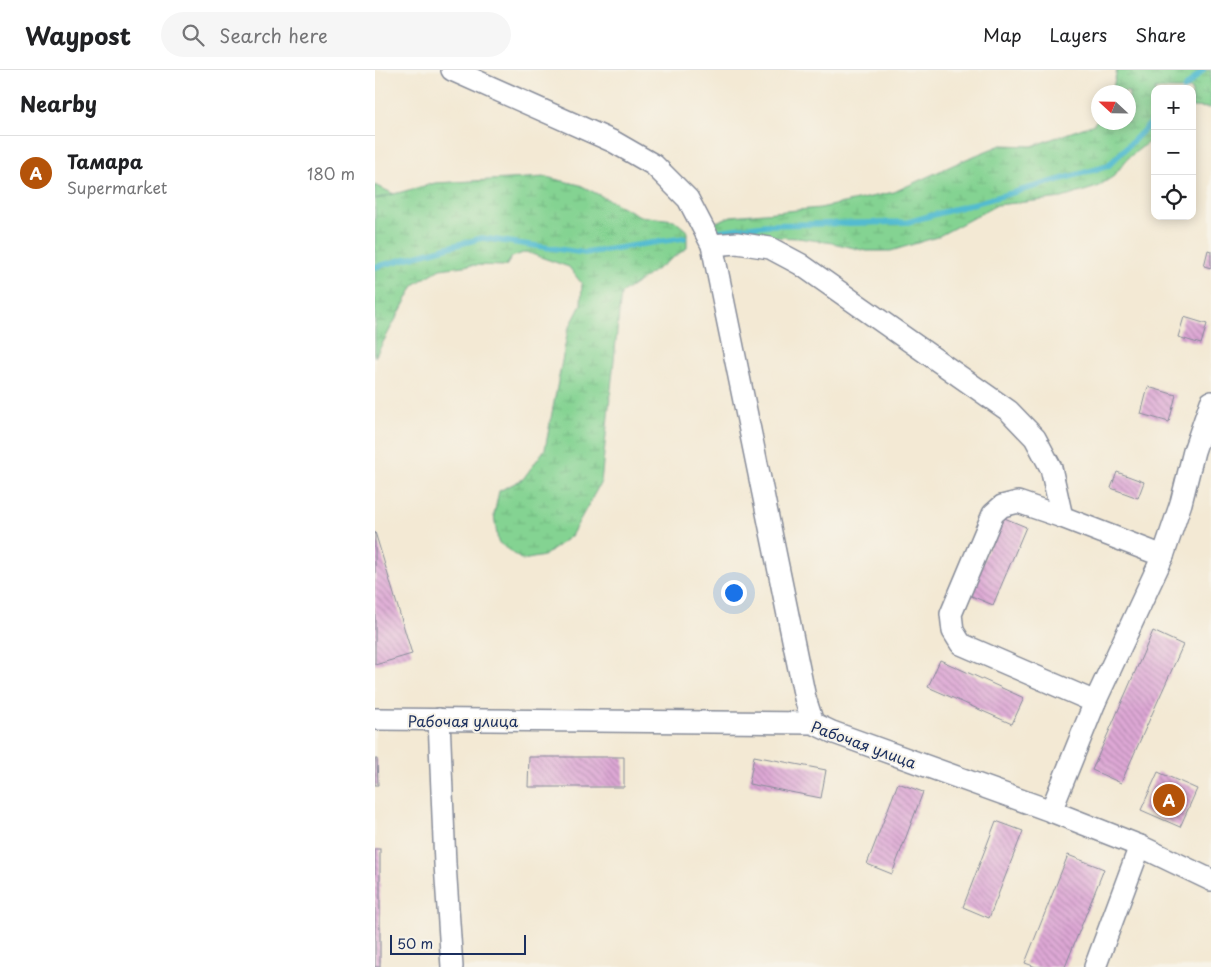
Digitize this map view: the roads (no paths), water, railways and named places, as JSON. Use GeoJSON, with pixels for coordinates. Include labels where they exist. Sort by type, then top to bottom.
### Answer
{"type":"FeatureCollection","features":[{"type":"Feature","properties":{"kind":"street"},"geometry":{"type":"LineString","coordinates":[[453,70],[614,142],[654,165],[688,199],[712,245],[805,698],[813,723]]}},
{"type":"Feature","properties":{"kind":"street"},"geometry":{"type":"LineString","coordinates":[[712,245],[737,243],[770,248],[800,264],[1009,411],[1035,438],[1051,468],[1062,517]]}},
{"type":"Feature","properties":{"kind":"street"},"geometry":{"type":"LineString","coordinates":[[1051,811],[1095,702],[1163,556],[1181,503],[1194,451],[1211,402]]}},
{"type":"Feature","properties":{"kind":"street"},"geometry":{"type":"LineString","coordinates":[[1095,702],[961,644],[953,631],[951,614],[993,514],[1002,506],[1018,502],[1163,556]]}},
{"type":"Feature","properties":{"kind":"street","name":"Рабочая улица"},"geometry":{"type":"LineString","coordinates":[[375,719],[813,723],[832,732],[1051,811],[1140,846],[1211,880]]}},
{"type":"Feature","properties":{"kind":"street"},"geometry":{"type":"LineString","coordinates":[[439,719],[445,864],[453,967]]}},
{"type":"Feature","properties":{"kind":"street"},"geometry":{"type":"LineString","coordinates":[[1095,967],[1140,846]]}},
{"type":"Feature","properties":{"kind":"waterway"},"geometry":{"type":"LineString","coordinates":[[1188,85],[1203,70]]}},
{"type":"Feature","properties":{"kind":"waterway"},"geometry":{"type":"LineString","coordinates":[[718,231],[766,225],[908,222],[1108,166],[1151,123]]}},
{"type":"Feature","properties":{"kind":"waterway"},"geometry":{"type":"LineString","coordinates":[[375,267],[482,238],[585,253],[684,238]]}},
{"type":"Feature","properties":{"kind":"place","name":"Тамара"},"geometry":{"type":"Point","coordinates":[1169,800]}}]}
